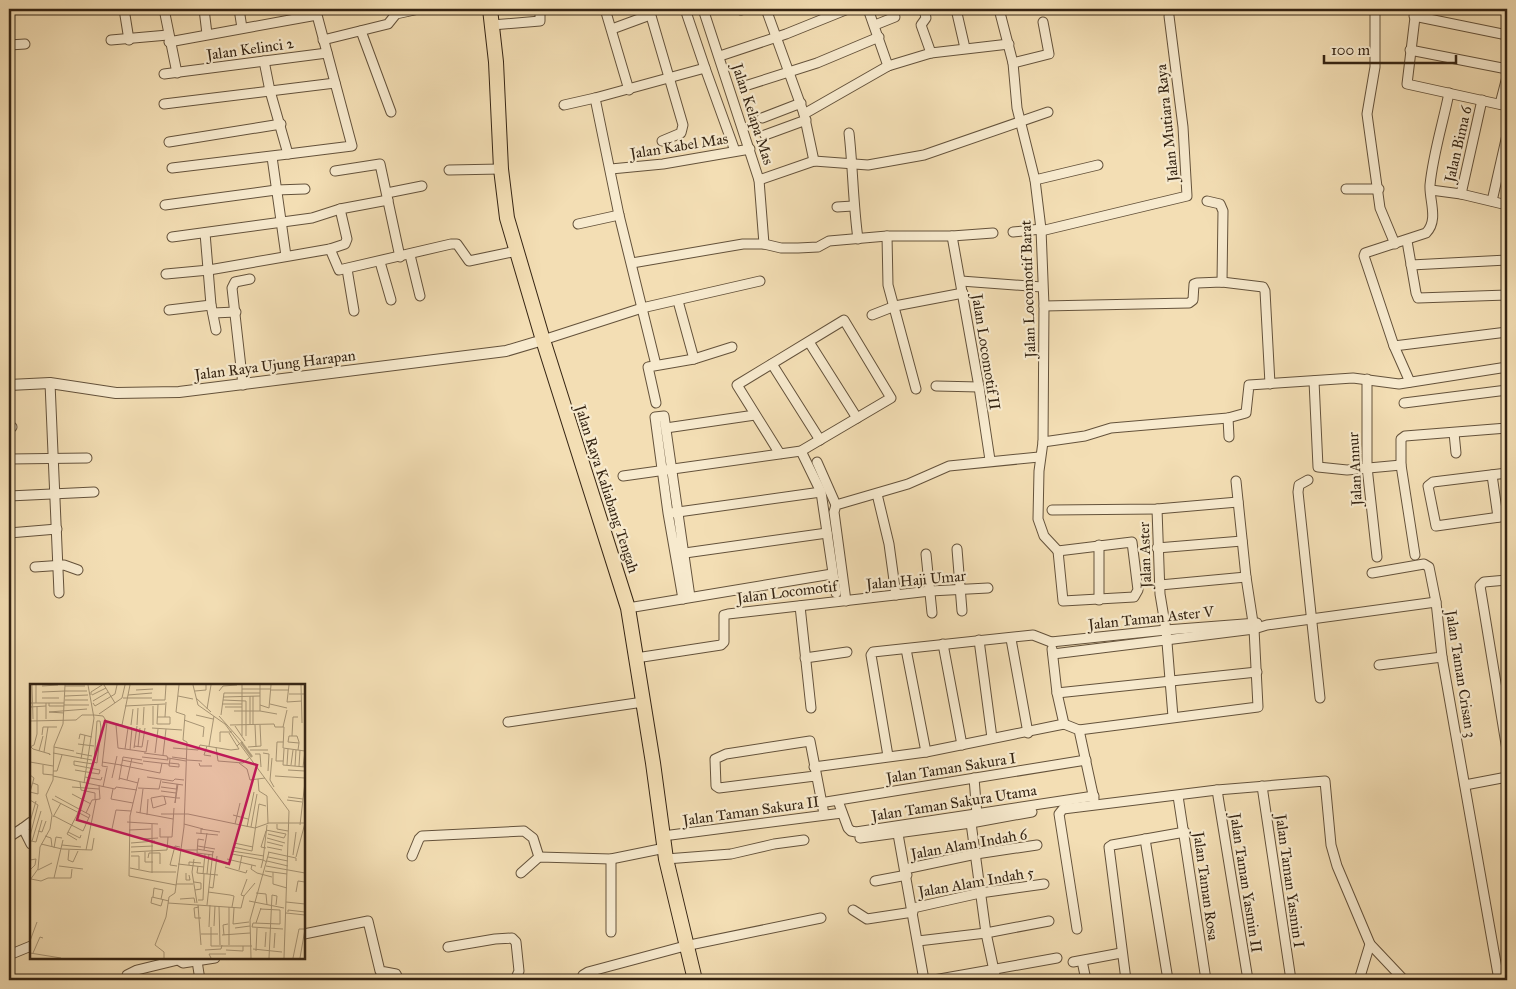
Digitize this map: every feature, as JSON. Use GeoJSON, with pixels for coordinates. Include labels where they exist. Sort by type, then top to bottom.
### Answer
{"type":"FeatureCollection","features":[{"type":"Feature","properties":{"kind":"main road","name":"Jalan Raya Kaliabang Tengah"},"geometry":{"type":"LineString","coordinates":[[490,9],[496,62],[501,169],[507,218],[543,340],[628,608],[665,848],[685,946],[695,980]]}},
{"type":"Feature","properties":{"kind":"street"},"geometry":{"type":"LineString","coordinates":[[124,9],[129,40]]}},
{"type":"Feature","properties":{"kind":"street"},"geometry":{"type":"LineString","coordinates":[[164,9],[177,72]]}},
{"type":"Feature","properties":{"kind":"street"},"geometry":{"type":"LineString","coordinates":[[204,9],[207,34]]}},
{"type":"Feature","properties":{"kind":"street"},"geometry":{"type":"LineString","coordinates":[[239,9],[242,28]]}},
{"type":"Feature","properties":{"kind":"street"},"geometry":{"type":"LineString","coordinates":[[323,40],[388,24],[396,11],[419,9]]}},
{"type":"Feature","properties":{"kind":"street"},"geometry":{"type":"LineString","coordinates":[[492,25],[540,21],[540,9]]}},
{"type":"Feature","properties":{"kind":"street"},"geometry":{"type":"LineString","coordinates":[[605,9],[629,90]]}},
{"type":"Feature","properties":{"kind":"street"},"geometry":{"type":"LineString","coordinates":[[685,9],[734,151]]}},
{"type":"Feature","properties":{"kind":"street"},"geometry":{"type":"LineString","coordinates":[[703,9],[720,56]]}},
{"type":"Feature","properties":{"kind":"street"},"geometry":{"type":"LineString","coordinates":[[766,9],[801,103],[814,161]]}},
{"type":"Feature","properties":{"kind":"street","name":"Jalan Kelapa Mas"},"geometry":{"type":"LineString","coordinates":[[759,180],[720,56],[848,9]]}},
{"type":"Feature","properties":{"kind":"street"},"geometry":{"type":"LineString","coordinates":[[868,9],[888,66]]}},
{"type":"Feature","properties":{"kind":"street"},"geometry":{"type":"LineString","coordinates":[[924,9],[926,18],[921,25],[931,53]]}},
{"type":"Feature","properties":{"kind":"street"},"geometry":{"type":"LineString","coordinates":[[956,9],[965,48]]}},
{"type":"Feature","properties":{"kind":"street","name":"Jalan Locomotif Barat"},"geometry":{"type":"LineString","coordinates":[[999,9],[1013,63],[1019,123],[1035,180],[1041,230],[1044,306],[1042,442],[1037,507],[1039,528],[1047,541],[1058,551]]}},
{"type":"Feature","properties":{"kind":"street"},"geometry":{"type":"LineString","coordinates":[[1375,9],[1375,67],[1367,114],[1383,219],[1395,244]]}},
{"type":"Feature","properties":{"kind":"street"},"geometry":{"type":"LineString","coordinates":[[111,40],[169,38],[207,34],[316,12],[352,146],[172,168]]}},
{"type":"Feature","properties":{"kind":"street"},"geometry":{"type":"LineString","coordinates":[[612,28],[649,12],[682,131],[662,141]]}},
{"type":"Feature","properties":{"kind":"street"},"geometry":{"type":"LineString","coordinates":[[1507,35],[1415,12],[1407,84],[1504,105],[1507,77]]}},
{"type":"Feature","properties":{"kind":"street","name":"Jalan Mutiara Raya"},"geometry":{"type":"LineString","coordinates":[[1041,230],[1187,196],[1182,127],[1168,16]]}},
{"type":"Feature","properties":{"kind":"street"},"geometry":{"type":"LineString","coordinates":[[875,25],[895,17]]}},
{"type":"Feature","properties":{"kind":"street"},"geometry":{"type":"LineString","coordinates":[[1013,63],[1049,54],[1042,22]]}},
{"type":"Feature","properties":{"kind":"street"},"geometry":{"type":"LineString","coordinates":[[361,32],[391,112]]}},
{"type":"Feature","properties":{"kind":"street"},"geometry":{"type":"LineString","coordinates":[[748,85],[817,63],[879,37]]}},
{"type":"Feature","properties":{"kind":"street"},"geometry":{"type":"LineString","coordinates":[[9,45],[25,44]]}},
{"type":"Feature","properties":{"kind":"street"},"geometry":{"type":"LineString","coordinates":[[765,134],[805,117],[888,66],[931,53],[1009,44]]}},
{"type":"Feature","properties":{"kind":"street"},"geometry":{"type":"LineString","coordinates":[[1410,50],[1507,69]]}},
{"type":"Feature","properties":{"kind":"street","name":"Jalan Kelinci 2"},"geometry":{"type":"LineString","coordinates":[[164,74],[327,53]]}},
{"type":"Feature","properties":{"kind":"street"},"geometry":{"type":"LineString","coordinates":[[264,61],[270,91],[281,124],[288,154]]}},
{"type":"Feature","properties":{"kind":"street"},"geometry":{"type":"LineString","coordinates":[[564,105],[629,90],[705,68]]}},
{"type":"Feature","properties":{"kind":"street"},"geometry":{"type":"LineString","coordinates":[[164,104],[335,83]]}},
{"type":"Feature","properties":{"kind":"street"},"geometry":{"type":"LineString","coordinates":[[1410,382],[1394,346],[1364,256],[1365,253],[1407,241],[1426,233],[1431,228],[1433,219],[1430,187],[1449,93]]}},
{"type":"Feature","properties":{"kind":"street"},"geometry":{"type":"LineString","coordinates":[[595,98],[612,169],[620,215],[656,365]]}},
{"type":"Feature","properties":{"kind":"street","name":"Jalan Bima 6"},"geometry":{"type":"LineString","coordinates":[[1460,194],[1482,100]]}},
{"type":"Feature","properties":{"kind":"street"},"geometry":{"type":"LineString","coordinates":[[762,118],[801,103]]}},
{"type":"Feature","properties":{"kind":"street"},"geometry":{"type":"LineString","coordinates":[[764,244],[759,180],[814,161],[853,165],[883,163],[924,155],[1048,112]]}},
{"type":"Feature","properties":{"kind":"street"},"geometry":{"type":"LineString","coordinates":[[169,142],[281,124]]}},
{"type":"Feature","properties":{"kind":"street"},"geometry":{"type":"LineString","coordinates":[[850,133],[853,165],[853,206],[858,239]]}},
{"type":"Feature","properties":{"kind":"street"},"geometry":{"type":"LineString","coordinates":[[1492,202],[1507,135]]}},
{"type":"Feature","properties":{"kind":"street","name":"Jalan Kabel Mas"},"geometry":{"type":"LineString","coordinates":[[612,169],[663,164],[750,149]]}},
{"type":"Feature","properties":{"kind":"street"},"geometry":{"type":"LineString","coordinates":[[272,157],[286,256]]}},
{"type":"Feature","properties":{"kind":"street"},"geometry":{"type":"LineString","coordinates":[[335,171],[378,163],[400,257]]}},
{"type":"Feature","properties":{"kind":"street"},"geometry":{"type":"LineString","coordinates":[[1035,180],[1098,165]]}},
{"type":"Feature","properties":{"kind":"street"},"geometry":{"type":"LineString","coordinates":[[449,170],[501,169]]}},
{"type":"Feature","properties":{"kind":"street"},"geometry":{"type":"LineString","coordinates":[[172,237],[312,218],[422,186]]}},
{"type":"Feature","properties":{"kind":"street"},"geometry":{"type":"LineString","coordinates":[[165,205],[276,190],[306,189]]}},
{"type":"Feature","properties":{"kind":"street"},"geometry":{"type":"LineString","coordinates":[[1346,189],[1379,189]]}},
{"type":"Feature","properties":{"kind":"street"},"geometry":{"type":"LineString","coordinates":[[1431,190],[1460,194],[1507,205]]}},
{"type":"Feature","properties":{"kind":"street"},"geometry":{"type":"LineString","coordinates":[[1207,201],[1220,204],[1223,211],[1222,282]]}},
{"type":"Feature","properties":{"kind":"street"},"geometry":{"type":"LineString","coordinates":[[837,207],[853,206]]}},
{"type":"Feature","properties":{"kind":"street"},"geometry":{"type":"LineString","coordinates":[[166,274],[209,270],[330,249],[347,241],[340,209]]}},
{"type":"Feature","properties":{"kind":"street"},"geometry":{"type":"LineString","coordinates":[[578,224],[620,215]]}},
{"type":"Feature","properties":{"kind":"street"},"geometry":{"type":"LineString","coordinates":[[1013,232],[1041,230]]}},
{"type":"Feature","properties":{"kind":"street"},"geometry":{"type":"LineString","coordinates":[[205,233],[212,309],[216,330]]}},
{"type":"Feature","properties":{"kind":"street"},"geometry":{"type":"LineString","coordinates":[[632,263],[743,244],[764,244],[781,248],[798,248],[818,247],[829,242],[887,236],[952,236],[993,233]]}},
{"type":"Feature","properties":{"kind":"street"},"geometry":{"type":"LineString","coordinates":[[887,236],[888,285],[916,389]]}},
{"type":"Feature","properties":{"kind":"street"},"geometry":{"type":"LineString","coordinates":[[952,236],[961,281],[1042,287]]}},
{"type":"Feature","properties":{"kind":"street"},"geometry":{"type":"LineString","coordinates":[[1407,241],[1416,293],[1422,299],[1507,295]]}},
{"type":"Feature","properties":{"kind":"street"},"geometry":{"type":"LineString","coordinates":[[330,249],[337,269],[347,269],[380,262],[453,244],[460,247],[469,261],[517,251]]}},
{"type":"Feature","properties":{"kind":"street"},"geometry":{"type":"LineString","coordinates":[[410,255],[420,296]]}},
{"type":"Feature","properties":{"kind":"street"},"geometry":{"type":"LineString","coordinates":[[1410,265],[1507,260]]}},
{"type":"Feature","properties":{"kind":"street"},"geometry":{"type":"LineString","coordinates":[[380,262],[391,300]]}},
{"type":"Feature","properties":{"kind":"street"},"geometry":{"type":"LineString","coordinates":[[347,269],[354,311]]}},
{"type":"Feature","properties":{"kind":"street"},"geometry":{"type":"LineString","coordinates":[[243,385],[233,284],[250,279]]}},
{"type":"Feature","properties":{"kind":"street"},"geometry":{"type":"LineString","coordinates":[[543,340],[642,308],[678,301],[760,280]]}},
{"type":"Feature","properties":{"kind":"street","name":"Jalan Locomotif II"},"geometry":{"type":"LineString","coordinates":[[961,281],[990,460]]}},
{"type":"Feature","properties":{"kind":"street"},"geometry":{"type":"LineString","coordinates":[[1044,306],[1189,303],[1193,300],[1195,284],[1222,282],[1264,288],[1270,384]]}},
{"type":"Feature","properties":{"kind":"street"},"geometry":{"type":"LineString","coordinates":[[872,315],[895,306],[963,293]]}},
{"type":"Feature","properties":{"kind":"street"},"geometry":{"type":"LineString","coordinates":[[678,301],[694,359]]}},
{"type":"Feature","properties":{"kind":"street"},"geometry":{"type":"LineString","coordinates":[[169,310],[212,309],[236,312]]}},
{"type":"Feature","properties":{"kind":"street"},"geometry":{"type":"LineString","coordinates":[[623,476],[780,454],[801,451],[891,398],[844,320],[737,385],[780,454]]}},
{"type":"Feature","properties":{"kind":"street"},"geometry":{"type":"LineString","coordinates":[[1394,346],[1507,332]]}},
{"type":"Feature","properties":{"kind":"street","name":"Jalan Raya Ujung Harapan"},"geometry":{"type":"LineString","coordinates":[[9,385],[50,383],[116,393],[179,392],[506,351],[543,340]]}},
{"type":"Feature","properties":{"kind":"street"},"geometry":{"type":"LineString","coordinates":[[808,342],[857,418]]}},
{"type":"Feature","properties":{"kind":"street"},"geometry":{"type":"LineString","coordinates":[[656,403],[647,369],[649,366],[694,359],[732,347]]}},
{"type":"Feature","properties":{"kind":"street"},"geometry":{"type":"LineString","coordinates":[[772,364],[820,440]]}},
{"type":"Feature","properties":{"kind":"street"},"geometry":{"type":"LineString","coordinates":[[1042,442],[1085,436],[1111,428],[1228,418],[1248,411],[1248,385],[1353,378],[1384,382],[1410,382],[1507,367]]}},
{"type":"Feature","properties":{"kind":"street","name":"Jalan Annur"},"geometry":{"type":"LineString","coordinates":[[1367,379],[1366,467],[1377,557]]}},
{"type":"Feature","properties":{"kind":"street"},"geometry":{"type":"LineString","coordinates":[[1314,381],[1318,467],[1347,470],[1401,465]]}},
{"type":"Feature","properties":{"kind":"street"},"geometry":{"type":"LineString","coordinates":[[50,383],[59,593]]}},
{"type":"Feature","properties":{"kind":"street"},"geometry":{"type":"LineString","coordinates":[[936,386],[979,387]]}},
{"type":"Feature","properties":{"kind":"street"},"geometry":{"type":"LineString","coordinates":[[1404,402],[1507,390]]}},
{"type":"Feature","properties":{"kind":"street"},"geometry":{"type":"LineString","coordinates":[[666,428],[756,415]]}},
{"type":"Feature","properties":{"kind":"street"},"geometry":{"type":"LineString","coordinates":[[666,470],[666,428],[664,416],[655,417],[666,470],[686,598]]}},
{"type":"Feature","properties":{"kind":"street"},"geometry":{"type":"LineString","coordinates":[[1228,418],[1229,436]]}},
{"type":"Feature","properties":{"kind":"street"},"geometry":{"type":"LineString","coordinates":[[1415,555],[1401,465],[1400,444],[1403,437],[1507,428]]}},
{"type":"Feature","properties":{"kind":"street"},"geometry":{"type":"LineString","coordinates":[[1454,433],[1456,453]]}},
{"type":"Feature","properties":{"kind":"street"},"geometry":{"type":"LineString","coordinates":[[801,451],[820,492],[836,593]]}},
{"type":"Feature","properties":{"kind":"street"},"geometry":{"type":"LineString","coordinates":[[817,462],[836,505],[916,482],[942,468],[990,460],[1040,457]]}},
{"type":"Feature","properties":{"kind":"street"},"geometry":{"type":"LineString","coordinates":[[9,459],[88,458]]}},
{"type":"Feature","properties":{"kind":"street"},"geometry":{"type":"LineString","coordinates":[[1492,475],[1503,517],[1439,526],[1434,523],[1428,486],[1430,482],[1492,475],[1507,474]]}},
{"type":"Feature","properties":{"kind":"street"},"geometry":{"type":"LineString","coordinates":[[1308,480],[1298,488],[1320,698]]}},
{"type":"Feature","properties":{"kind":"street"},"geometry":{"type":"LineString","coordinates":[[824,814],[820,803],[815,771],[811,743],[807,740],[726,754],[716,759],[716,786],[721,789],[815,771],[888,756],[926,752],[992,738],[1028,733],[1064,724],[1078,730],[1173,716],[1255,709],[1258,703],[1258,672],[1236,481]]}},
{"type":"Feature","properties":{"kind":"street"},"geometry":{"type":"LineString","coordinates":[[9,496],[94,492]]}},
{"type":"Feature","properties":{"kind":"street"},"geometry":{"type":"LineString","coordinates":[[672,513],[820,492]]}},
{"type":"Feature","properties":{"kind":"street"},"geometry":{"type":"LineString","coordinates":[[877,494],[889,544],[896,595]]}},
{"type":"Feature","properties":{"kind":"street"},"geometry":{"type":"LineString","coordinates":[[1052,510],[1157,509],[1238,502]]}},
{"type":"Feature","properties":{"kind":"street","name":"Jalan Locomotif"},"geometry":{"type":"LineString","coordinates":[[636,658],[721,645],[725,637],[724,615],[846,601],[834,512],[836,505]]}},
{"type":"Feature","properties":{"kind":"street","name":"Jalan Aster"},"geometry":{"type":"LineString","coordinates":[[1157,509],[1160,585],[1166,630],[1173,716]]}},
{"type":"Feature","properties":{"kind":"street"},"geometry":{"type":"LineString","coordinates":[[9,533],[57,529]]}},
{"type":"Feature","properties":{"kind":"street"},"geometry":{"type":"LineString","coordinates":[[679,554],[826,533]]}},
{"type":"Feature","properties":{"kind":"street"},"geometry":{"type":"LineString","coordinates":[[1158,548],[1242,541]]}},
{"type":"Feature","properties":{"kind":"street"},"geometry":{"type":"LineString","coordinates":[[1132,542],[1138,590],[1136,594],[1131,598],[1063,601],[1058,551],[1132,542]]}},
{"type":"Feature","properties":{"kind":"street"},"geometry":{"type":"LineString","coordinates":[[1099,545],[1099,600]]}},
{"type":"Feature","properties":{"kind":"street"},"geometry":{"type":"LineString","coordinates":[[957,549],[962,611]]}},
{"type":"Feature","properties":{"kind":"street"},"geometry":{"type":"LineString","coordinates":[[926,554],[932,613]]}},
{"type":"Feature","properties":{"kind":"street","name":"Jalan Taman Crisan 3"},"geometry":{"type":"LineString","coordinates":[[1372,573],[1424,564],[1430,567],[1442,657],[1499,980]]}},
{"type":"Feature","properties":{"kind":"street"},"geometry":{"type":"LineString","coordinates":[[34,567],[74,567],[78,570]]}},
{"type":"Feature","properties":{"kind":"street"},"geometry":{"type":"LineString","coordinates":[[628,608],[832,574]]}},
{"type":"Feature","properties":{"kind":"street","name":"Jalan Taman Aster V"},"geometry":{"type":"LineString","coordinates":[[1160,585],[1246,577]]}},
{"type":"Feature","properties":{"kind":"street"},"geometry":{"type":"LineString","coordinates":[[1507,580],[1484,582],[1480,586],[1507,750]]}},
{"type":"Feature","properties":{"kind":"street","name":"Jalan Haji Umar"},"geometry":{"type":"LineString","coordinates":[[846,601],[930,591],[988,588]]}},
{"type":"Feature","properties":{"kind":"street","name":"Jalan Taman Aster V"},"geometry":{"type":"LineString","coordinates":[[1051,642],[1166,630],[1267,625],[1436,602]]}},
{"type":"Feature","properties":{"kind":"street"},"geometry":{"type":"LineString","coordinates":[[800,606],[811,708]]}},
{"type":"Feature","properties":{"kind":"street","name":"Jalan Taman Aster V"},"geometry":{"type":"LineString","coordinates":[[1053,654],[1166,640],[1254,626]]}},
{"type":"Feature","properties":{"kind":"street"},"geometry":{"type":"LineString","coordinates":[[888,756],[871,655],[875,651],[979,640],[1011,639],[1033,635],[1051,642],[1057,692],[1064,724]]}},
{"type":"Feature","properties":{"kind":"street"},"geometry":{"type":"LineString","coordinates":[[1011,639],[1028,733]]}},
{"type":"Feature","properties":{"kind":"street"},"geometry":{"type":"LineString","coordinates":[[979,640],[992,738]]}},
{"type":"Feature","properties":{"kind":"street"},"geometry":{"type":"LineString","coordinates":[[943,644],[962,745]]}},
{"type":"Feature","properties":{"kind":"street"},"geometry":{"type":"LineString","coordinates":[[906,649],[926,752]]}},
{"type":"Feature","properties":{"kind":"street"},"geometry":{"type":"LineString","coordinates":[[805,658],[847,652]]}},
{"type":"Feature","properties":{"kind":"street"},"geometry":{"type":"LineString","coordinates":[[1379,665],[1442,657]]}},
{"type":"Feature","properties":{"kind":"street"},"geometry":{"type":"LineString","coordinates":[[1057,692],[1258,672]]}},
{"type":"Feature","properties":{"kind":"street"},"geometry":{"type":"LineString","coordinates":[[508,722],[643,702]]}},
{"type":"Feature","properties":{"kind":"street"},"geometry":{"type":"LineString","coordinates":[[1078,730],[1094,800]]}},
{"type":"Feature","properties":{"kind":"street","name":"Jalan Taman Sakura I"},"geometry":{"type":"LineString","coordinates":[[820,803],[1086,760]]}},
{"type":"Feature","properties":{"kind":"street"},"geometry":{"type":"LineString","coordinates":[[1465,785],[1507,776]]}},
{"type":"Feature","properties":{"kind":"street"},"geometry":{"type":"LineString","coordinates":[[974,778],[977,815]]}},
{"type":"Feature","properties":{"kind":"street"},"geometry":{"type":"LineString","coordinates":[[1077,929],[1059,814],[1066,808],[1094,800],[1178,796],[1217,790],[1325,781],[1331,845],[1370,944],[1404,980]]}},
{"type":"Feature","properties":{"kind":"street","name":"Jalan Taman Yasmin I"},"geometry":{"type":"LineString","coordinates":[[1262,786],[1291,980]]}},
{"type":"Feature","properties":{"kind":"street","name":"Jalan Taman Yasmin II"},"geometry":{"type":"LineString","coordinates":[[1217,790],[1248,980]]}},
{"type":"Feature","properties":{"kind":"street","name":"Jalan Taman Rosa"},"geometry":{"type":"LineString","coordinates":[[1178,796],[1185,832],[1206,980]]}},
{"type":"Feature","properties":{"kind":"street","name":"Jalan Taman Sakura Utama"},"geometry":{"type":"LineString","coordinates":[[838,801],[851,831],[856,832],[1094,800]]}},
{"type":"Feature","properties":{"kind":"street"},"geometry":{"type":"LineString","coordinates":[[860,838],[971,824],[1032,812]]}},
{"type":"Feature","properties":{"kind":"street","name":"Jalan Taman Sakura II"},"geometry":{"type":"LineString","coordinates":[[665,848],[824,814],[842,813]]}},
{"type":"Feature","properties":{"kind":"street"},"geometry":{"type":"LineString","coordinates":[[9,837],[30,823]]}},
{"type":"Feature","properties":{"kind":"street"},"geometry":{"type":"LineString","coordinates":[[971,824],[986,933],[996,980]]}},
{"type":"Feature","properties":{"kind":"street"},"geometry":{"type":"LineString","coordinates":[[23,828],[30,842]]}},
{"type":"Feature","properties":{"kind":"street"},"geometry":{"type":"LineString","coordinates":[[412,856],[422,836],[522,831],[533,838],[539,857]]}},
{"type":"Feature","properties":{"kind":"street"},"geometry":{"type":"LineString","coordinates":[[1126,980],[1109,849],[1112,845],[1185,832]]}},
{"type":"Feature","properties":{"kind":"street"},"geometry":{"type":"LineString","coordinates":[[898,834],[924,980]]}},
{"type":"Feature","properties":{"kind":"street"},"geometry":{"type":"LineString","coordinates":[[1146,839],[1168,980]]}},
{"type":"Feature","properties":{"kind":"street"},"geometry":{"type":"LineString","coordinates":[[521,873],[539,857],[611,859],[665,848],[731,854],[774,844],[804,840]]}},
{"type":"Feature","properties":{"kind":"street","name":"Jalan Alam Indah 6"},"geometry":{"type":"LineString","coordinates":[[875,881],[976,854],[1038,845]]}},
{"type":"Feature","properties":{"kind":"street"},"geometry":{"type":"LineString","coordinates":[[611,859],[611,932]]}},
{"type":"Feature","properties":{"kind":"street","name":"Jalan Alam Indah 5"},"geometry":{"type":"LineString","coordinates":[[853,910],[866,919],[913,910],[980,893],[1044,884]]}},
{"type":"Feature","properties":{"kind":"street"},"geometry":{"type":"LineString","coordinates":[[581,980],[583,975],[588,972],[685,946],[821,918]]}},
{"type":"Feature","properties":{"kind":"street"},"geometry":{"type":"LineString","coordinates":[[305,934],[368,921],[380,971],[396,974],[399,980]]}},
{"type":"Feature","properties":{"kind":"street"},"geometry":{"type":"LineString","coordinates":[[918,941],[986,933],[1049,921]]}},
{"type":"Feature","properties":{"kind":"street"},"geometry":{"type":"LineString","coordinates":[[448,947],[512,938],[516,942],[518,971],[515,980]]}},
{"type":"Feature","properties":{"kind":"street"},"geometry":{"type":"LineString","coordinates":[[1359,980],[1370,944]]}},
{"type":"Feature","properties":{"kind":"street"},"geometry":{"type":"LineString","coordinates":[[9,955],[30,946]]}},
{"type":"Feature","properties":{"kind":"street"},"geometry":{"type":"LineString","coordinates":[[1086,980],[1078,961],[1121,953]]}},
{"type":"Feature","properties":{"kind":"street"},"geometry":{"type":"LineString","coordinates":[[934,980],[1057,958]]}},
{"type":"Feature","properties":{"kind":"street"},"geometry":{"type":"LineString","coordinates":[[126,980],[126,976],[132,972],[177,959],[183,963],[209,959]]}},
{"type":"Feature","properties":{"kind":"street"},"geometry":{"type":"LineString","coordinates":[[198,961],[200,980]]}}]}
